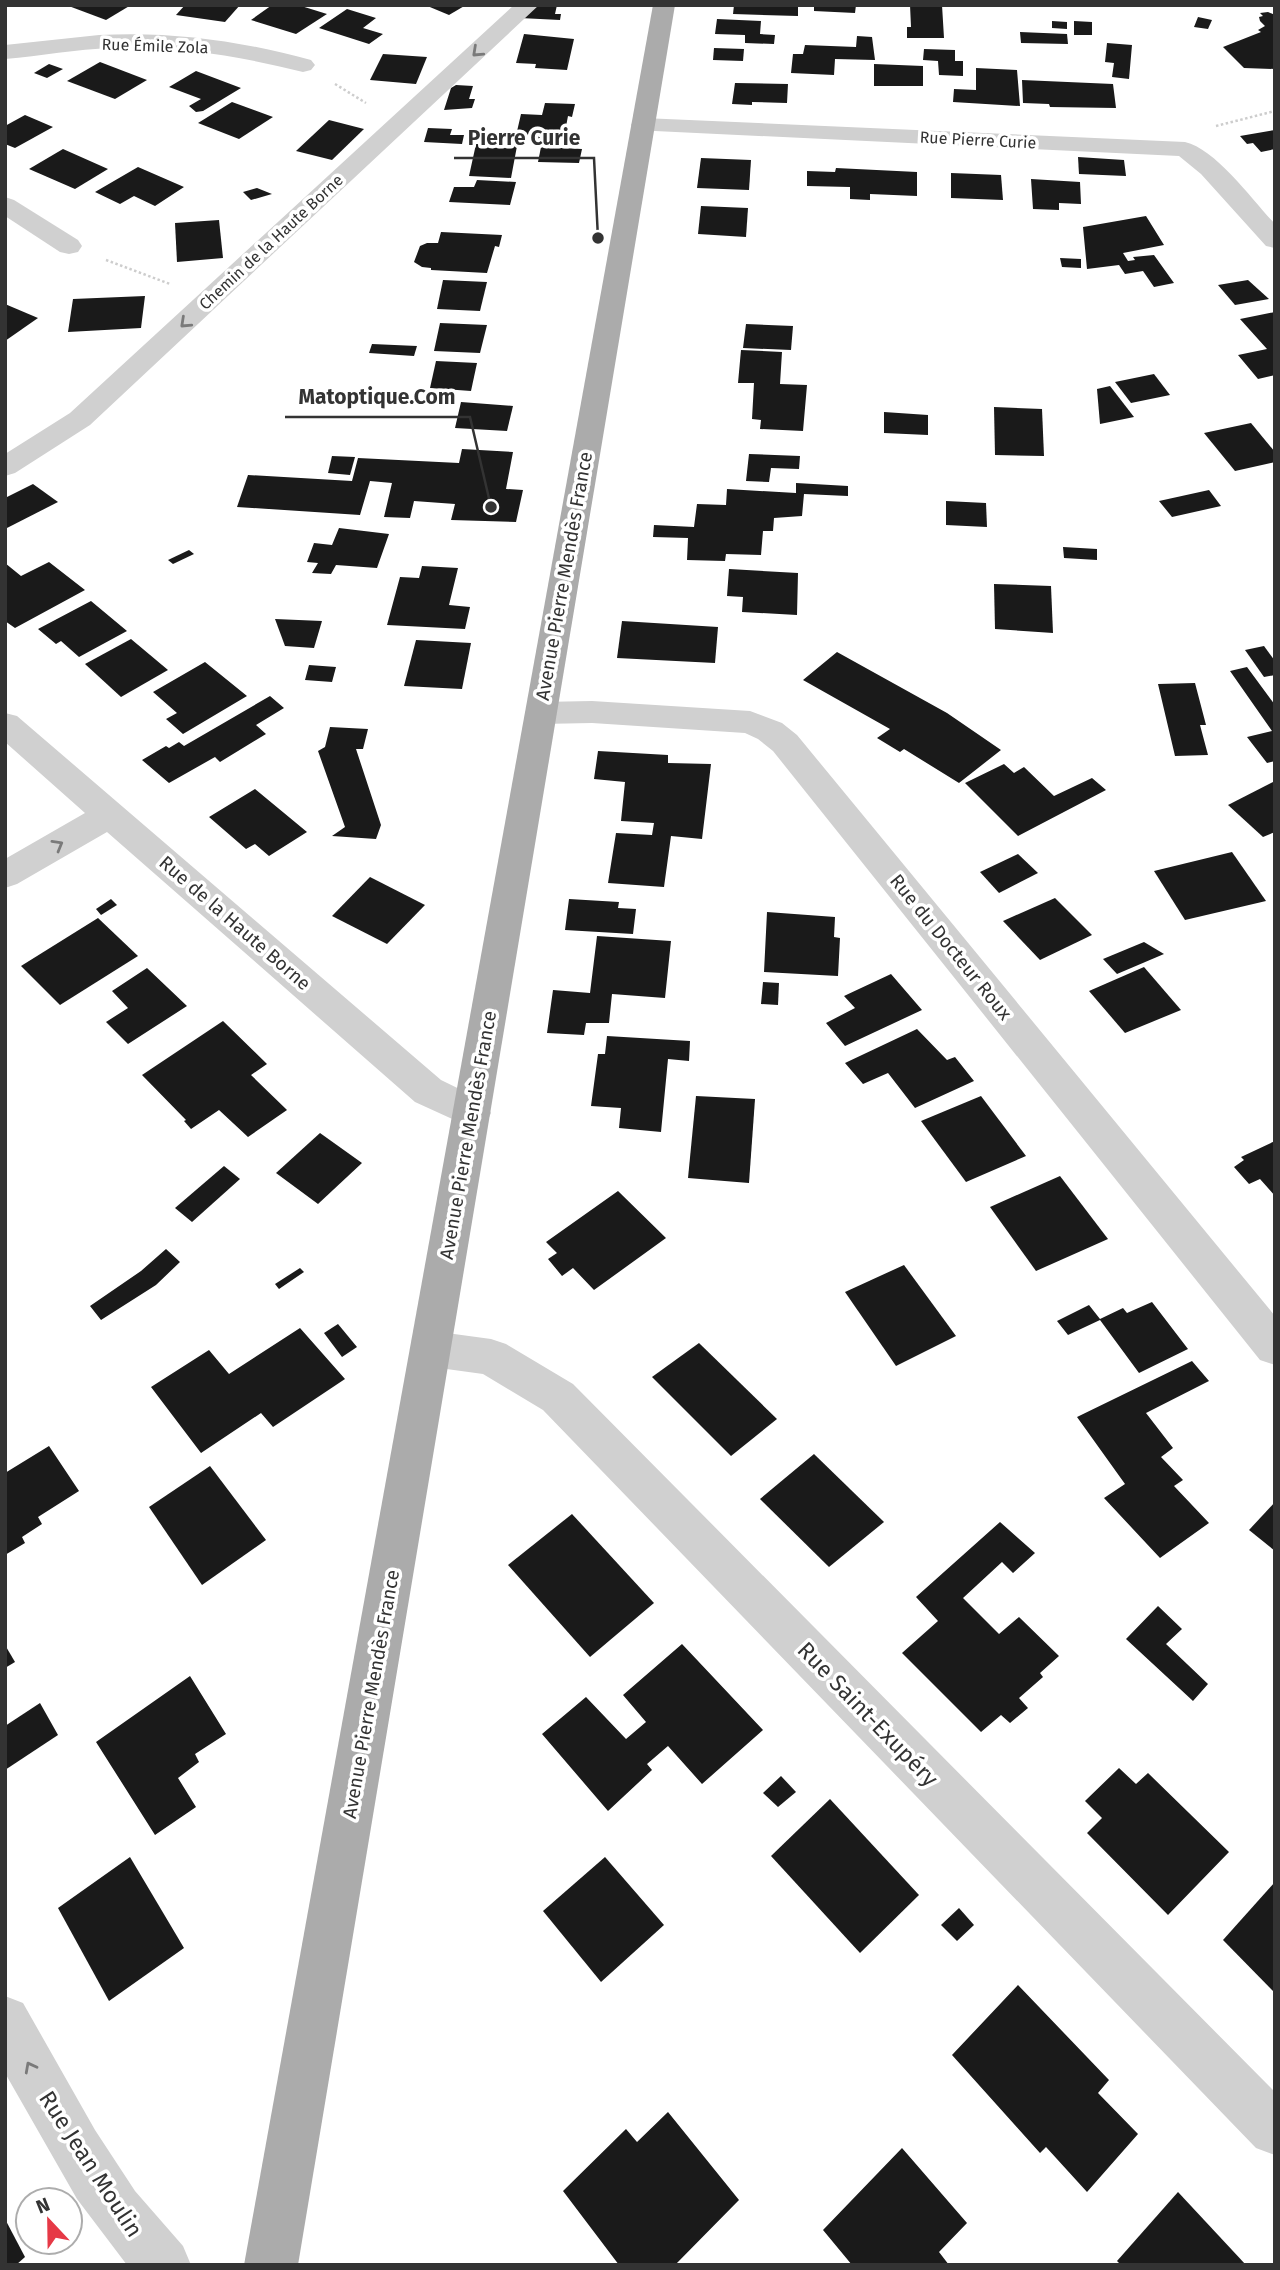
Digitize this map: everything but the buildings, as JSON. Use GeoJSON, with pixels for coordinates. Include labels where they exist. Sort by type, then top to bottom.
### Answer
{"type":"FeatureCollection","features":[{"type":"Feature","properties":{"kind":"main road","name":"Avenue Pierre Mendès France"},"geometry":{"type":"LineString","coordinates":[[271,2265],[664,5]]}},
{"type":"Feature","properties":{"kind":"street","name":"Chemin de la Haute Borne"},"geometry":{"type":"LineString","coordinates":[[5,467],[80,419],[527,5]]}},
{"type":"Feature","properties":{"kind":"street","name":"Rue Émile Zola"},"geometry":{"type":"LineString","coordinates":[[5,52],[111,41],[177,44],[266,54],[303,65]]}},
{"type":"Feature","properties":{"kind":"street","name":"Rue Pierre Curie"},"geometry":{"type":"LineString","coordinates":[[643,125],[1185,149]]}},
{"type":"Feature","properties":{"kind":"street"},"geometry":{"type":"LineString","coordinates":[[1185,149],[1210,169],[1275,240]]}},
{"type":"Feature","properties":{"kind":"street"},"geometry":{"type":"LineString","coordinates":[[5,205],[69,246]]}},
{"type":"Feature","properties":{"kind":"street","name":"Rue du Docteur Roux"},"geometry":{"type":"LineString","coordinates":[[541,713],[592,712],[750,722],[770,731],[785,743],[1275,1347]]}},
{"type":"Feature","properties":{"kind":"street","name":"Rue de la Haute Borne"},"geometry":{"type":"LineString","coordinates":[[5,724],[428,1091],[472,1113]]}},
{"type":"Feature","properties":{"kind":"street"},"geometry":{"type":"LineString","coordinates":[[5,875],[110,814]]}},
{"type":"Feature","properties":{"kind":"street","name":"Rue Saint-Exupéry"},"geometry":{"type":"LineString","coordinates":[[432,1349],[491,1357],[558,1397],[1275,2129]]}},
{"type":"Feature","properties":{"kind":"street","name":"Rue Jean Moulin"},"geometry":{"type":"LineString","coordinates":[[5,2021],[65,2133],[136,2236],[164,2265]]}},
{"type":"Feature","properties":{"kind":"path"},"geometry":{"type":"LineString","coordinates":[[303,65],[400,123]]}},
{"type":"Feature","properties":{"kind":"path"},"geometry":{"type":"LineString","coordinates":[[1185,149],[1208,128],[1275,111]]}},
{"type":"Feature","properties":{"kind":"path"},"geometry":{"type":"LineString","coordinates":[[69,246],[210,299]]}},
{"type":"Feature","properties":{"kind":"place","name":"Pierre Curie"},"geometry":{"type":"Point","coordinates":[598,238]}},
{"type":"Feature","properties":{"kind":"place","name":"Matoptique.Com"},"geometry":{"type":"Point","coordinates":[491,507]}}]}
